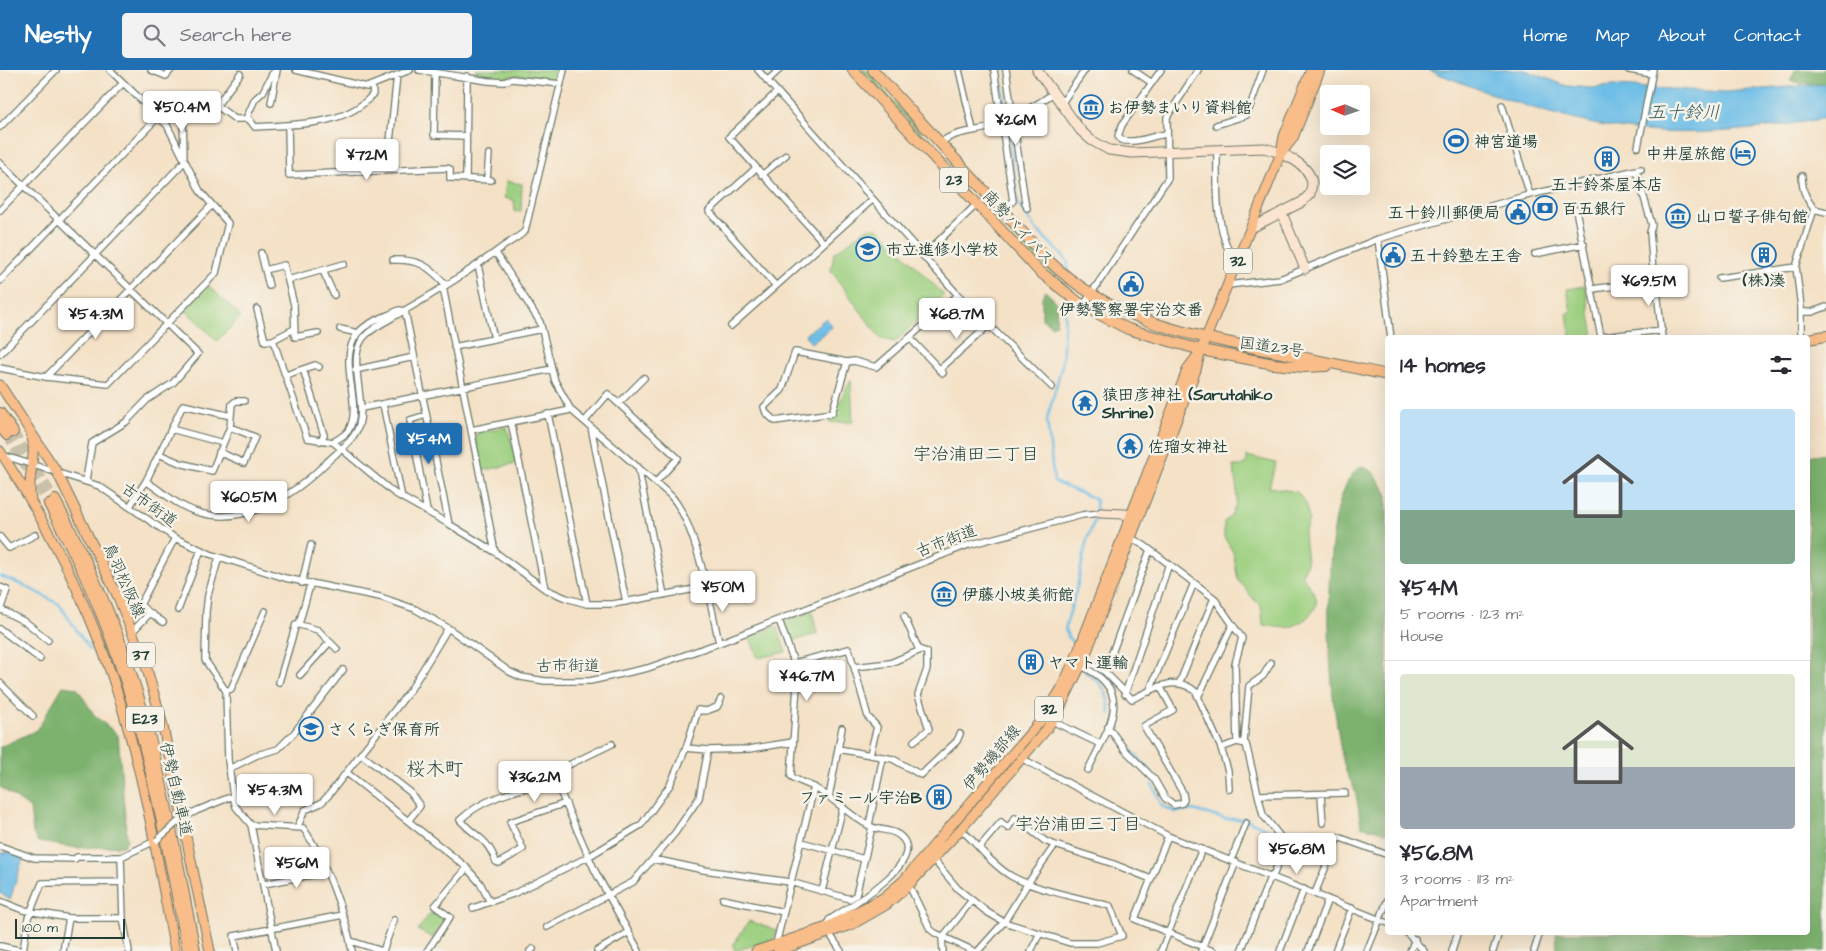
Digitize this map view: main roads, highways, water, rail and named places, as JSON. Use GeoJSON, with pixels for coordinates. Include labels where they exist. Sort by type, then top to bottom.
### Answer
{"type":"FeatureCollection","features":[{"type":"Feature","properties":{"kind":"highway","name":"南勢バイパス"},"geometry":{"type":"LineString","coordinates":[[853,70],[1058,288],[1083,306],[1128,329],[1201,350]]}},
{"type":"Feature","properties":{"kind":"highway","name":"南勢バイパス"},"geometry":{"type":"LineString","coordinates":[[879,72],[940,143],[1060,272],[1090,294],[1132,317],[1206,338]]}},
{"type":"Feature","properties":{"kind":"highway"},"geometry":{"type":"LineString","coordinates":[[1810,338],[1826,336]]}},
{"type":"Feature","properties":{"kind":"highway","name":"国道23号"},"geometry":{"type":"LineString","coordinates":[[1206,338],[1385,374]]}},
{"type":"Feature","properties":{"kind":"highway","name":"国道23号"},"geometry":{"type":"LineString","coordinates":[[1201,350],[1274,364],[1305,367],[1339,364]]}},
{"type":"Feature","properties":{"kind":"highway"},"geometry":{"type":"LineString","coordinates":[[0,413],[10,434],[0,426]]}},
{"type":"Feature","properties":{"kind":"highway","name":"伊勢自動車道"},"geometry":{"type":"LineString","coordinates":[[188,951],[152,775],[130,695],[117,656],[86,578],[52,502],[93,574],[137,692],[168,814],[195,951]]}},
{"type":"Feature","properties":{"kind":"main road","name":"伊勢磯部線"},"geometry":{"type":"LineString","coordinates":[[756,951],[777,947],[828,930],[871,914],[886,905],[909,885],[960,829],[1018,756],[1044,716],[1061,689],[1196,370],[1201,350],[1281,154],[1284,136],[1311,70]]}},
{"type":"Feature","properties":{"kind":"main road","name":"伊勢磯部線"},"geometry":{"type":"LineString","coordinates":[[1281,154],[1293,138],[1320,70]]}},
{"type":"Feature","properties":{"kind":"main road","name":"鳥羽松阪線"},"geometry":{"type":"LineString","coordinates":[[0,385],[57,472],[95,547],[146,669],[162,722],[210,951]]}},
{"type":"Feature","properties":{"kind":"main road"},"geometry":{"type":"LineString","coordinates":[[27,424],[34,444],[30,493],[34,508]]}},
{"type":"Feature","properties":{"kind":"main road","name":"37"},"geometry":{"type":"LineString","coordinates":[[1,454],[63,561],[95,633],[113,682],[129,732],[155,841],[175,951]]}},
{"type":"Feature","properties":{"kind":"main road","name":"伊勢磯部線"},"geometry":{"type":"LineString","coordinates":[[828,930],[884,898],[903,881],[1052,721],[1082,663],[1131,538],[1135,517]]}},
{"type":"Feature","properties":{"kind":"water","name":"五十鈴川"},"geometry":{"type":"Polygon","coordinates":[[[1428,70],[1525,70],[1567,86],[1591,88],[1614,86],[1725,92],[1826,84],[1826,118],[1794,124],[1728,131],[1663,132],[1630,130],[1597,125],[1530,107],[1428,70]]]}},
{"type":"Feature","properties":{"kind":"water"},"geometry":{"type":"Polygon","coordinates":[[[826,318],[832,327],[811,343],[805,335],[826,318]]]}},
{"type":"Feature","properties":{"kind":"water"},"geometry":{"type":"Polygon","coordinates":[[[6,851],[23,858],[10,900],[0,893],[0,852],[5,854],[6,851]]]}},
{"type":"Feature","properties":{"kind":"waterway"},"geometry":{"type":"LineString","coordinates":[[1000,70],[1018,204],[1035,228],[1068,262],[1067,273]]}},
{"type":"Feature","properties":{"kind":"waterway"},"geometry":{"type":"LineString","coordinates":[[1066,296],[1062,365],[1047,419],[1054,482],[1096,501],[1096,517],[1087,539],[1077,587],[1065,629],[1068,637],[1075,645]]}},
{"type":"Feature","properties":{"kind":"waterway"},"geometry":{"type":"LineString","coordinates":[[0,576],[23,585],[59,604],[90,650]]}},
{"type":"Feature","properties":{"kind":"waterway"},"geometry":{"type":"LineString","coordinates":[[1085,672],[1097,681],[1104,690],[1108,700],[1110,715]]}},
{"type":"Feature","properties":{"kind":"waterway"},"geometry":{"type":"LineString","coordinates":[[1115,726],[1131,750],[1152,772]]}},
{"type":"Feature","properties":{"kind":"waterway"},"geometry":{"type":"LineString","coordinates":[[1152,784],[1162,806],[1175,812],[1193,810],[1225,819],[1244,819],[1266,828]]}},
{"type":"Feature","properties":{"kind":"waterway"},"geometry":{"type":"LineString","coordinates":[[1288,838],[1304,842],[1331,840]]}},
{"type":"Feature","properties":{"kind":"tunnel"},"geometry":{"type":"LineString","coordinates":[[13,432],[55,500]]}},
{"type":"Feature","properties":{"kind":"tunnel"},"geometry":{"type":"LineString","coordinates":[[7,435],[49,504]]}},
{"type":"Feature","properties":{"kind":"place","name":"お伊勢まいり資料館"},"geometry":{"type":"Point","coordinates":[1091,107]}},
{"type":"Feature","properties":{"kind":"place","name":"神宮道場"},"geometry":{"type":"Point","coordinates":[1456,141]}},
{"type":"Feature","properties":{"kind":"place","name":"中井屋旅館"},"geometry":{"type":"Point","coordinates":[1743,153]}},
{"type":"Feature","properties":{"kind":"place","name":"五十鈴茶屋本店"},"geometry":{"type":"Point","coordinates":[1607,159]}},
{"type":"Feature","properties":{"kind":"place","name":"百五銀行"},"geometry":{"type":"Point","coordinates":[1545,208]}},
{"type":"Feature","properties":{"kind":"place","name":"五十鈴川郵便局"},"geometry":{"type":"Point","coordinates":[1518,212]}},
{"type":"Feature","properties":{"kind":"place","name":"山口誓子俳句館"},"geometry":{"type":"Point","coordinates":[1678,216]}},
{"type":"Feature","properties":{"kind":"place","name":"市立進修小学校"},"geometry":{"type":"Point","coordinates":[868,249]}},
{"type":"Feature","properties":{"kind":"place","name":"五十鈴塾左王舎"},"geometry":{"type":"Point","coordinates":[1393,255]}},
{"type":"Feature","properties":{"kind":"place","name":"(株)湊"},"geometry":{"type":"Point","coordinates":[1764,255]}},
{"type":"Feature","properties":{"kind":"place","name":"伊勢警察署宇治交番"},"geometry":{"type":"Point","coordinates":[1131,284]}},
{"type":"Feature","properties":{"kind":"place","name":"猿田彦神社 (Sarutahiko Shrine)"},"geometry":{"type":"Point","coordinates":[1085,403]}},
{"type":"Feature","properties":{"kind":"place","name":"佐瑠女神社"},"geometry":{"type":"Point","coordinates":[1130,446]}},
{"type":"Feature","properties":{"kind":"place","name":"伊藤小坡美術館"},"geometry":{"type":"Point","coordinates":[944,594]}},
{"type":"Feature","properties":{"kind":"place","name":"ヤマト運輸"},"geometry":{"type":"Point","coordinates":[1031,662]}},
{"type":"Feature","properties":{"kind":"place","name":"さくらぎ保育所"},"geometry":{"type":"Point","coordinates":[311,729]}},
{"type":"Feature","properties":{"kind":"place","name":"ファミール宇治B"},"geometry":{"type":"Point","coordinates":[939,797]}},
{"type":"Feature","properties":{"kind":"district","name":"宇治浦田二丁目"},"geometry":{"type":"Point","coordinates":[976,454]}},
{"type":"Feature","properties":{"kind":"district","name":"桜木町"},"geometry":{"type":"Point","coordinates":[435,768]}},
{"type":"Feature","properties":{"kind":"district","name":"宇治浦田三丁目"},"geometry":{"type":"Point","coordinates":[1078,824]}}]}
